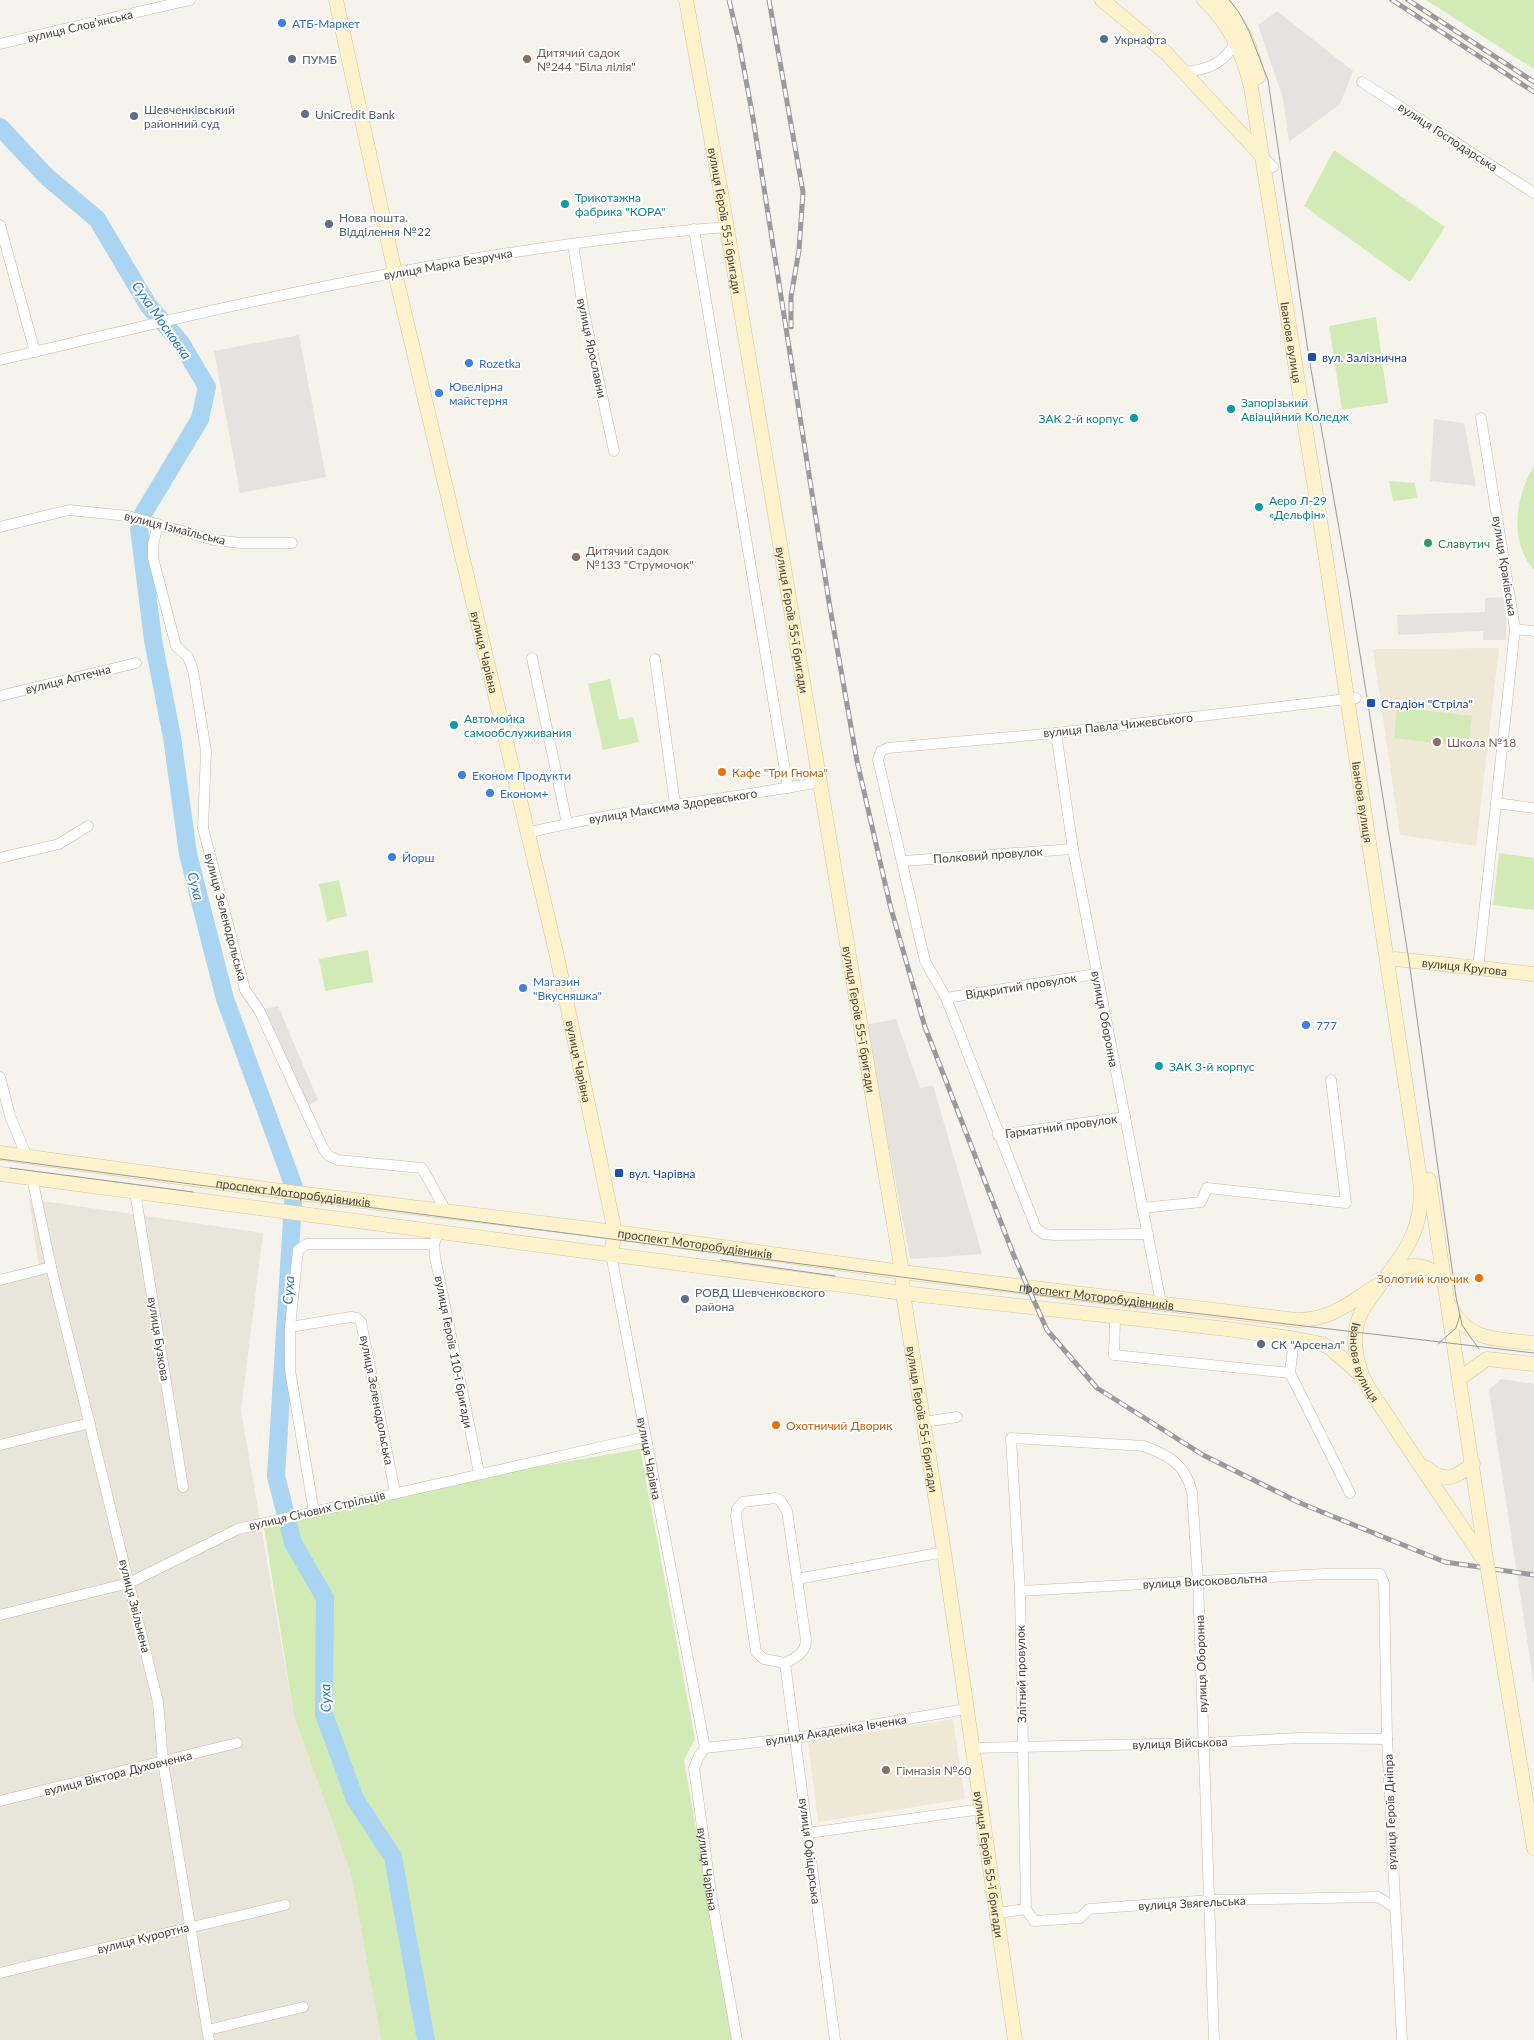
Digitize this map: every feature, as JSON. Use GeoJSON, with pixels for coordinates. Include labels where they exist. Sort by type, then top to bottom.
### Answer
{"type":"FeatureCollection","features":[{"type":"Feature","properties":{"kind":"main road","name":"вулиця Чарівна"},"geometry":{"type":"LineString","coordinates":[[336,0],[395,273],[556,952],[615,1232],[611,1254]]}},
{"type":"Feature","properties":{"kind":"main road","name":"вулиця Героїв 55-ї бригади"},"geometry":{"type":"LineString","coordinates":[[686,0],[726,226],[902,1272],[903,1293],[944,1552],[1015,2040]]}},
{"type":"Feature","properties":{"kind":"main road"},"geometry":{"type":"LineString","coordinates":[[1102,0],[1165,52],[1262,156]]}},
{"type":"Feature","properties":{"kind":"main road","name":"Іванова вулиця"},"geometry":{"type":"LineString","coordinates":[[1204,0],[1217,13],[1236,42],[1246,66],[1251,87],[1395,959],[1488,1570],[1534,1848]]}},
{"type":"Feature","properties":{"kind":"main road","name":"Іванова вулиця"},"geometry":{"type":"LineString","coordinates":[[1219,0],[1245,36],[1254,62],[1273,167],[1352,699],[1421,1187],[1422,1210],[1417,1226],[1393,1270],[1381,1283],[1363,1309],[1356,1329],[1356,1350],[1363,1377],[1488,1570]]}},
{"type":"Feature","properties":{"kind":"main road","name":"вулиця Кругова"},"geometry":{"type":"LineString","coordinates":[[1395,959],[1534,974]]}},
{"type":"Feature","properties":{"kind":"main road","name":"проспект Моторобудівників"},"geometry":{"type":"LineString","coordinates":[[0,1153],[281,1191],[615,1232],[902,1272],[1296,1320],[1315,1320],[1332,1315],[1381,1283]]}},
{"type":"Feature","properties":{"kind":"main road","name":"проспект Моторобудівників"},"geometry":{"type":"LineString","coordinates":[[0,1174],[328,1217],[437,1238],[611,1254],[903,1293],[1294,1339],[1322,1344],[1330,1348],[1363,1377]]}},
{"type":"Feature","properties":{"kind":"main road"},"geometry":{"type":"LineString","coordinates":[[1393,1270],[1416,1266],[1432,1268],[1444,1280]]}},
{"type":"Feature","properties":{"kind":"main road"},"geometry":{"type":"LineString","coordinates":[[1447,1299],[1455,1316],[1471,1332],[1483,1336],[1534,1343]]}},
{"type":"Feature","properties":{"kind":"main road"},"geometry":{"type":"LineString","coordinates":[[1460,1378],[1486,1360],[1534,1364]]}},
{"type":"Feature","properties":{"kind":"main road"},"geometry":{"type":"LineString","coordinates":[[1416,1461],[1436,1476],[1444,1478],[1462,1473],[1473,1464]]}},
{"type":"Feature","properties":{"kind":"street","name":"вулиця Слов’янська"},"geometry":{"type":"LineString","coordinates":[[0,44],[149,5],[190,0]]}},
{"type":"Feature","properties":{"kind":"street"},"geometry":{"type":"LineString","coordinates":[[1184,72],[1209,68],[1221,61],[1236,42]]}},
{"type":"Feature","properties":{"kind":"street","name":"вулиця Господарська"},"geometry":{"type":"LineString","coordinates":[[1362,82],[1534,194]]}},
{"type":"Feature","properties":{"kind":"street"},"geometry":{"type":"LineString","coordinates":[[1262,156],[1273,167]]}},
{"type":"Feature","properties":{"kind":"street"},"geometry":{"type":"LineString","coordinates":[[0,225],[35,352],[0,360]]}},
{"type":"Feature","properties":{"kind":"street","name":"вулиця Марка Безручка"},"geometry":{"type":"LineString","coordinates":[[35,352],[172,320],[395,273],[483,257],[573,244],[726,226]]}},
{"type":"Feature","properties":{"kind":"street"},"geometry":{"type":"LineString","coordinates":[[694,229],[788,788]]}},
{"type":"Feature","properties":{"kind":"street","name":"вулиця Ярославни"},"geometry":{"type":"LineString","coordinates":[[573,244],[583,308],[614,451]]}},
{"type":"Feature","properties":{"kind":"street","name":"вулиця Краківська"},"geometry":{"type":"LineString","coordinates":[[1478,968],[1515,629],[1481,418]]}},
{"type":"Feature","properties":{"kind":"street","name":"вулиця Ізмаїльська"},"geometry":{"type":"LineString","coordinates":[[0,527],[69,510],[128,516],[214,540],[241,543],[292,543]]}},
{"type":"Feature","properties":{"kind":"street","name":"вулиця Зеленодольська"},"geometry":{"type":"LineString","coordinates":[[158,524],[153,545],[153,558],[176,646],[188,657],[193,670],[206,751],[203,828],[245,990],[259,1010],[303,1109],[329,1156],[338,1160],[422,1168],[446,1211]]}},
{"type":"Feature","properties":{"kind":"street"},"geometry":{"type":"LineString","coordinates":[[1515,629],[1534,632]]}},
{"type":"Feature","properties":{"kind":"street"},"geometry":{"type":"LineString","coordinates":[[532,658],[567,823]]}},
{"type":"Feature","properties":{"kind":"street"},"geometry":{"type":"LineString","coordinates":[[655,659],[675,804]]}},
{"type":"Feature","properties":{"kind":"street","name":"вулиця Аптечна"},"geometry":{"type":"LineString","coordinates":[[0,696],[136,663]]}},
{"type":"Feature","properties":{"kind":"street","name":"вулиця Павла Чижевського"},"geometry":{"type":"LineString","coordinates":[[903,861],[878,760],[881,752],[888,748],[1056,733],[1352,699]]}},
{"type":"Feature","properties":{"kind":"street","name":"вулиця Оборонна"},"geometry":{"type":"LineString","coordinates":[[1056,733],[1073,849],[1096,974],[1161,1303]]}},
{"type":"Feature","properties":{"kind":"street","name":"вулиця Максима Здоревського"},"geometry":{"type":"LineString","coordinates":[[527,833],[567,823],[675,804],[820,782]]}},
{"type":"Feature","properties":{"kind":"street"},"geometry":{"type":"LineString","coordinates":[[1496,803],[1534,808]]}},
{"type":"Feature","properties":{"kind":"street"},"geometry":{"type":"LineString","coordinates":[[0,858],[59,844],[88,826]]}},
{"type":"Feature","properties":{"kind":"street","name":"Полковий провулок"},"geometry":{"type":"LineString","coordinates":[[903,861],[1073,849]]}},
{"type":"Feature","properties":{"kind":"street"},"geometry":{"type":"LineString","coordinates":[[903,861],[925,961],[946,998],[1036,1228],[1044,1234],[1148,1234]]}},
{"type":"Feature","properties":{"kind":"street","name":"Відкритий провулок"},"geometry":{"type":"LineString","coordinates":[[946,998],[1096,974]]}},
{"type":"Feature","properties":{"kind":"street"},"geometry":{"type":"LineString","coordinates":[[0,1076],[10,1116],[28,1157]]}},
{"type":"Feature","properties":{"kind":"street"},"geometry":{"type":"LineString","coordinates":[[1142,1208],[1201,1202],[1207,1188],[1346,1203],[1331,1080]]}},
{"type":"Feature","properties":{"kind":"street","name":"Гарматний провулок"},"geometry":{"type":"LineString","coordinates":[[998,1135],[1125,1117]]}},
{"type":"Feature","properties":{"kind":"street","name":"вулиця Звільнена"},"geometry":{"type":"LineString","coordinates":[[32,1178],[51,1267],[158,1702],[163,1762],[209,2035]]}},
{"type":"Feature","properties":{"kind":"street","name":"вулиця Бузкова"},"geometry":{"type":"LineString","coordinates":[[135,1192],[183,1486]]}},
{"type":"Feature","properties":{"kind":"street"},"geometry":{"type":"LineString","coordinates":[[314,1512],[290,1370],[290,1327],[297,1255],[301,1246],[307,1244],[437,1238]]}},
{"type":"Feature","properties":{"kind":"street","name":"вулиця Героїв 110-ї бригади"},"geometry":{"type":"LineString","coordinates":[[437,1238],[479,1473]]}},
{"type":"Feature","properties":{"kind":"street","name":"вулиця Чарівна"},"geometry":{"type":"LineString","coordinates":[[611,1254],[705,1748],[694,1768],[712,1900],[737,2040]]}},
{"type":"Feature","properties":{"kind":"street"},"geometry":{"type":"LineString","coordinates":[[0,1280],[51,1267]]}},
{"type":"Feature","properties":{"kind":"street","name":"вулиця Зеленодольська"},"geometry":{"type":"LineString","coordinates":[[290,1327],[351,1317],[357,1318],[361,1322],[395,1492]]}},
{"type":"Feature","properties":{"kind":"street"},"geometry":{"type":"LineString","coordinates":[[1115,1318],[1114,1355],[1290,1373]]}},
{"type":"Feature","properties":{"kind":"street"},"geometry":{"type":"LineString","coordinates":[[1294,1339],[1290,1373],[1350,1493]]}},
{"type":"Feature","properties":{"kind":"street"},"geometry":{"type":"LineString","coordinates":[[924,1422],[957,1418]]}},
{"type":"Feature","properties":{"kind":"street"},"geometry":{"type":"LineString","coordinates":[[0,1445],[90,1423]]}},
{"type":"Feature","properties":{"kind":"street","name":"вулиця Січових Стрільців"},"geometry":{"type":"LineString","coordinates":[[0,1615],[129,1583],[238,1528],[645,1437]]}},
{"type":"Feature","properties":{"kind":"street","name":"вулиця Оборонна"},"geometry":{"type":"LineString","coordinates":[[1011,1438],[1144,1446],[1158,1452],[1182,1468],[1189,1479],[1192,1492],[1198,1582],[1214,2040]]}},
{"type":"Feature","properties":{"kind":"street","name":"Злітний провулок"},"geometry":{"type":"LineString","coordinates":[[1011,1438],[1020,1591],[1026,1909]]}},
{"type":"Feature","properties":{"kind":"street"},"geometry":{"type":"LineString","coordinates":[[775,1498],[784,1505],[787,1511],[806,1647],[798,1656],[785,1663],[764,1660],[756,1652],[736,1516],[739,1505],[743,1502],[775,1498]]}},
{"type":"Feature","properties":{"kind":"street"},"geometry":{"type":"LineString","coordinates":[[797,1579],[944,1552]]}},
{"type":"Feature","properties":{"kind":"street","name":"вулиця Високовольтна"},"geometry":{"type":"LineString","coordinates":[[1020,1591],[1325,1574],[1376,1573],[1380,1574],[1384,1583]]}},
{"type":"Feature","properties":{"kind":"street","name":"вулиця Героїв Дніпра"},"geometry":{"type":"LineString","coordinates":[[1384,1583],[1387,1739],[1402,2040]]}},
{"type":"Feature","properties":{"kind":"street","name":"вулиця Офіцерська"},"geometry":{"type":"LineString","coordinates":[[785,1663],[835,2040]]}},
{"type":"Feature","properties":{"kind":"street","name":"вулиця Академіка Івченка"},"geometry":{"type":"LineString","coordinates":[[705,1748],[796,1738],[966,1709]]}},
{"type":"Feature","properties":{"kind":"street","name":"вулиця Військова"},"geometry":{"type":"LineString","coordinates":[[972,1748],[1203,1743],[1299,1738],[1387,1739]]}},
{"type":"Feature","properties":{"kind":"street","name":"вулиця Віктора Духовченка"},"geometry":{"type":"LineString","coordinates":[[0,1801],[237,1743]]}},
{"type":"Feature","properties":{"kind":"street"},"geometry":{"type":"LineString","coordinates":[[808,1833],[982,1809]]}},
{"type":"Feature","properties":{"kind":"street","name":"вулиця Звягельська"},"geometry":{"type":"LineString","coordinates":[[1026,1909],[1034,1921],[1080,1918],[1089,1909],[1210,1900],[1378,1897],[1394,1906]]}},
{"type":"Feature","properties":{"kind":"street","name":"вулиця Курортна"},"geometry":{"type":"LineString","coordinates":[[0,1974],[286,1905]]}},
{"type":"Feature","properties":{"kind":"street"},"geometry":{"type":"LineString","coordinates":[[998,1913],[1026,1909]]}},
{"type":"Feature","properties":{"kind":"street"},"geometry":{"type":"LineString","coordinates":[[209,2035],[303,2007]]}},
{"type":"Feature","properties":{"kind":"shaded area"},"geometry":{"type":"Polygon","coordinates":[[[1277,11],[1353,71],[1340,104],[1289,142],[1283,98],[1258,25],[1277,11]]]}},
{"type":"Feature","properties":{"kind":"shaded area"},"geometry":{"type":"Polygon","coordinates":[[[299,335],[326,477],[240,493],[214,351],[299,335]]]}},
{"type":"Feature","properties":{"kind":"shaded area"},"geometry":{"type":"Polygon","coordinates":[[[1434,419],[1464,423],[1476,486],[1430,481],[1434,419]]]}},
{"type":"Feature","properties":{"kind":"shaded area"},"geometry":{"type":"Polygon","coordinates":[[[1507,597],[1506,640],[1483,640],[1483,631],[1398,635],[1397,615],[1485,612],[1485,598],[1507,597]]]}},
{"type":"Feature","properties":{"kind":"shaded area","name":"Школа №18"},"geometry":{"type":"Polygon","coordinates":[[[1499,648],[1476,846],[1400,835],[1373,649],[1499,648]]]}},
{"type":"Feature","properties":{"kind":"shaded area"},"geometry":{"type":"Polygon","coordinates":[[[278,1006],[318,1100],[303,1109],[259,1010],[278,1006]]]}},
{"type":"Feature","properties":{"kind":"shaded area"},"geometry":{"type":"Polygon","coordinates":[[[896,1019],[920,1088],[933,1085],[982,1254],[910,1259],[866,1025],[896,1019]]]}},
{"type":"Feature","properties":{"kind":"shaded area"},"geometry":{"type":"Polygon","coordinates":[[[29,1199],[263,1233],[241,1411],[294,1716],[351,1874],[381,2040],[0,2040],[0,1284],[40,1275],[29,1199]]]}},
{"type":"Feature","properties":{"kind":"shaded area"},"geometry":{"type":"Polygon","coordinates":[[[1501,1379],[1534,1384],[1534,1685],[1489,1390],[1501,1379]]]}},
{"type":"Feature","properties":{"kind":"shaded area","name":"Гімназія №60"},"geometry":{"type":"Polygon","coordinates":[[[953,1719],[965,1799],[818,1822],[808,1742],[953,1719]]]}},
{"type":"Feature","properties":{"kind":"green space"},"geometry":{"type":"Polygon","coordinates":[[[1426,0],[1534,0],[1534,69],[1426,0]]]}},
{"type":"Feature","properties":{"kind":"green space"},"geometry":{"type":"Polygon","coordinates":[[[1334,150],[1445,227],[1410,282],[1304,206],[1334,150]]]}},
{"type":"Feature","properties":{"kind":"green space"},"geometry":{"type":"Polygon","coordinates":[[[1376,317],[1388,403],[1342,410],[1329,326],[1376,317]]]}},
{"type":"Feature","properties":{"kind":"green space"},"geometry":{"type":"Polygon","coordinates":[[[1534,466],[1534,570],[1526,559],[1521,546],[1518,533],[1518,519],[1522,491],[1534,466]]]}},
{"type":"Feature","properties":{"kind":"green space"},"geometry":{"type":"Polygon","coordinates":[[[1389,481],[1415,483],[1417,498],[1393,501],[1389,481]]]}},
{"type":"Feature","properties":{"kind":"green space"},"geometry":{"type":"Polygon","coordinates":[[[610,679],[619,720],[633,717],[639,742],[603,750],[588,684],[610,679]]]}},
{"type":"Feature","properties":{"kind":"green space"},"geometry":{"type":"Polygon","coordinates":[[[1397,707],[1472,716],[1468,747],[1394,738],[1397,707]]]}},
{"type":"Feature","properties":{"kind":"green space"},"geometry":{"type":"Polygon","coordinates":[[[1499,853],[1534,858],[1534,910],[1493,905],[1499,853]]]}},
{"type":"Feature","properties":{"kind":"green space"},"geometry":{"type":"Polygon","coordinates":[[[339,880],[347,916],[327,921],[319,884],[339,880]]]}},
{"type":"Feature","properties":{"kind":"green space"},"geometry":{"type":"Polygon","coordinates":[[[368,950],[373,982],[325,991],[319,959],[368,950]]]}},
{"type":"Feature","properties":{"kind":"green space"},"geometry":{"type":"Polygon","coordinates":[[[640,1449],[695,1739],[684,1760],[733,2040],[381,2040],[351,1874],[294,1716],[264,1527],[480,1477],[640,1449]]]}},
{"type":"Feature","properties":{"kind":"waterway","name":"Суха Московка"},"geometry":{"type":"LineString","coordinates":[[0,127],[47,177],[97,219],[148,305],[181,343],[207,387],[200,419],[143,514]]}},
{"type":"Feature","properties":{"kind":"waterway","name":"Суха"},"geometry":{"type":"LineString","coordinates":[[139,529],[153,640],[172,737],[188,854],[225,999],[294,1187],[276,1476],[293,1543],[325,1598],[324,1714],[355,1799],[393,1857],[426,2040]]}},
{"type":"Feature","properties":{"kind":"tram line"},"geometry":{"type":"LineString","coordinates":[[1229,0],[1238,11],[1249,31],[1268,80],[1309,358],[1349,585],[1409,961],[1456,1297],[1462,1325],[1479,1349]]}},
{"type":"Feature","properties":{"kind":"tram line"},"geometry":{"type":"LineString","coordinates":[[0,1159],[1031,1294],[1534,1353]]}},
{"type":"Feature","properties":{"kind":"tram line"},"geometry":{"type":"LineString","coordinates":[[10,1168],[193,1192]]}},
{"type":"Feature","properties":{"kind":"tram line"},"geometry":{"type":"LineString","coordinates":[[721,1260],[835,1276]]}},
{"type":"Feature","properties":{"kind":"tram line"},"geometry":{"type":"LineString","coordinates":[[1438,1344],[1456,1328],[1460,1315]]}},
{"type":"Feature","properties":{"kind":"railway"},"geometry":{"type":"LineString","coordinates":[[729,0],[753,118],[830,608],[857,761],[890,905],[925,1027],[1014,1256],[1047,1330],[1097,1388],[1203,1455],[1300,1503],[1445,1562],[1534,1575]]}},
{"type":"Feature","properties":{"kind":"railway"},"geometry":{"type":"LineString","coordinates":[[769,0],[803,192],[799,250],[791,297],[791,327]]}},
{"type":"Feature","properties":{"kind":"railway"},"geometry":{"type":"LineString","coordinates":[[1392,0],[1534,92]]}},
{"type":"Feature","properties":{"kind":"railway"},"geometry":{"type":"LineString","coordinates":[[1408,0],[1534,82]]}},
{"type":"Feature","properties":{"kind":"place","name":"АТБ-Маркет"},"geometry":{"type":"Point","coordinates":[282,23]}},
{"type":"Feature","properties":{"kind":"place","name":"Укрнафта"},"geometry":{"type":"Point","coordinates":[1104,39]}},
{"type":"Feature","properties":{"kind":"place","name":"ПУМБ"},"geometry":{"type":"Point","coordinates":[292,59]}},
{"type":"Feature","properties":{"kind":"place","name":"Дитячий садок №244 \"Біла лілія\""},"geometry":{"type":"Point","coordinates":[527,59]}},
{"type":"Feature","properties":{"kind":"place","name":"UniCredit Bank"},"geometry":{"type":"Point","coordinates":[305,114]}},
{"type":"Feature","properties":{"kind":"place","name":"Шевченківський районний суд"},"geometry":{"type":"Point","coordinates":[134,116]}},
{"type":"Feature","properties":{"kind":"place","name":"Трикотажна фабрика \"КОРА\""},"geometry":{"type":"Point","coordinates":[565,204]}},
{"type":"Feature","properties":{"kind":"place","name":"Нова пошта. Відділення №22"},"geometry":{"type":"Point","coordinates":[329,224]}},
{"type":"Feature","properties":{"kind":"place","name":"вул. Залізнична"},"geometry":{"type":"Point","coordinates":[1312,357]}},
{"type":"Feature","properties":{"kind":"place","name":"Rozetka"},"geometry":{"type":"Point","coordinates":[469,363]}},
{"type":"Feature","properties":{"kind":"place","name":"Ювелірна майстерня"},"geometry":{"type":"Point","coordinates":[439,393]}},
{"type":"Feature","properties":{"kind":"place","name":"Запорізький Авіаційний Коледж"},"geometry":{"type":"Point","coordinates":[1231,409]}},
{"type":"Feature","properties":{"kind":"place","name":"ЗАК 2-й корпус"},"geometry":{"type":"Point","coordinates":[1134,418]}},
{"type":"Feature","properties":{"kind":"place","name":"Аеро Л-29 «Дельфін»"},"geometry":{"type":"Point","coordinates":[1259,507]}},
{"type":"Feature","properties":{"kind":"place","name":"Славутич"},"geometry":{"type":"Point","coordinates":[1428,543]}},
{"type":"Feature","properties":{"kind":"place","name":"Дитячий садок №133 \"Струмочок\""},"geometry":{"type":"Point","coordinates":[576,557]}},
{"type":"Feature","properties":{"kind":"place","name":"Стадіон \"Стріла\""},"geometry":{"type":"Point","coordinates":[1371,703]}},
{"type":"Feature","properties":{"kind":"place","name":"Автомойка самообслуживания"},"geometry":{"type":"Point","coordinates":[454,725]}},
{"type":"Feature","properties":{"kind":"place","name":"Школа №18"},"geometry":{"type":"Point","coordinates":[1437,742]}},
{"type":"Feature","properties":{"kind":"place","name":"Кафе \"Три Гнома\""},"geometry":{"type":"Point","coordinates":[722,772]}},
{"type":"Feature","properties":{"kind":"place","name":"Економ Продукти"},"geometry":{"type":"Point","coordinates":[462,775]}},
{"type":"Feature","properties":{"kind":"place","name":"Економ+"},"geometry":{"type":"Point","coordinates":[490,793]}},
{"type":"Feature","properties":{"kind":"place","name":"Йорш"},"geometry":{"type":"Point","coordinates":[392,857]}},
{"type":"Feature","properties":{"kind":"place","name":"Магазин \"Вкусняшка\""},"geometry":{"type":"Point","coordinates":[523,988]}},
{"type":"Feature","properties":{"kind":"place","name":"777"},"geometry":{"type":"Point","coordinates":[1306,1025]}},
{"type":"Feature","properties":{"kind":"place","name":"ЗАК 3-й корпус"},"geometry":{"type":"Point","coordinates":[1159,1066]}},
{"type":"Feature","properties":{"kind":"place","name":"вул. Чарівна"},"geometry":{"type":"Point","coordinates":[619,1173]}},
{"type":"Feature","properties":{"kind":"place","name":"Золотий ключик"},"geometry":{"type":"Point","coordinates":[1479,1278]}},
{"type":"Feature","properties":{"kind":"place","name":"РОВД Шевченковского района"},"geometry":{"type":"Point","coordinates":[685,1299]}},
{"type":"Feature","properties":{"kind":"place","name":"СК \"Арсенал\""},"geometry":{"type":"Point","coordinates":[1261,1344]}},
{"type":"Feature","properties":{"kind":"place","name":"Охотничий Дворик"},"geometry":{"type":"Point","coordinates":[776,1425]}},
{"type":"Feature","properties":{"kind":"place","name":"Гімназія №60"},"geometry":{"type":"Point","coordinates":[886,1770]}}]}
